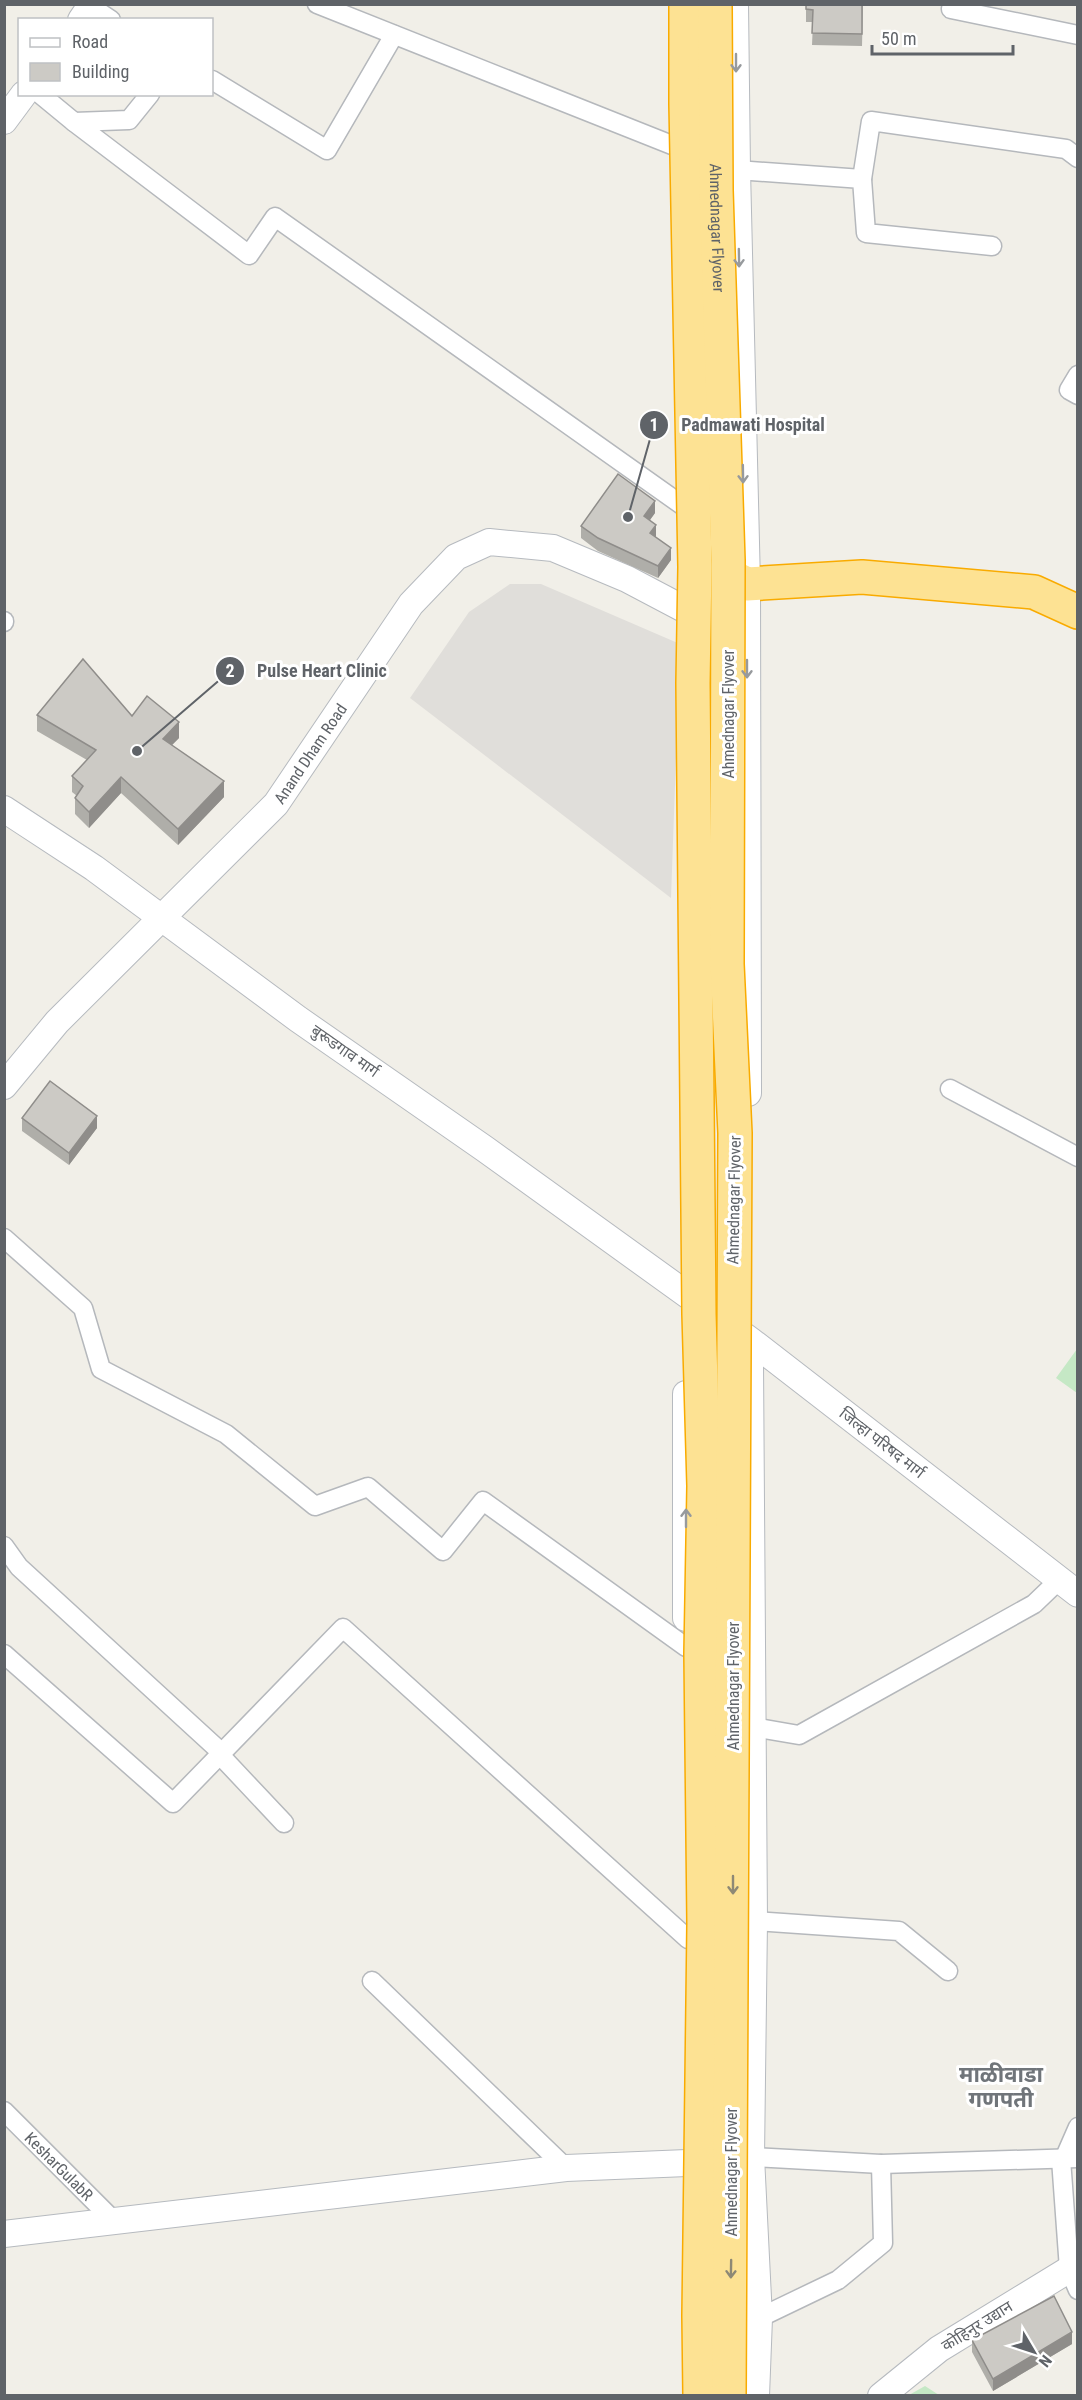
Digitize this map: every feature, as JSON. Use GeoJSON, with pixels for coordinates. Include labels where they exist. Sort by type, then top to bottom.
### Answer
{"type":"FeatureCollection","features":[{"type":"Feature","properties":{"kind":"highway","name":"Ahmednagar Flyover"},"geometry":{"type":"LineString","coordinates":[[686,4],[695,567],[693,683],[699,1314],[704,1486],[701,1654],[704,1924],[700,2396]]}},
{"type":"Feature","properties":{"kind":"highway","name":"Ahmednagar Flyover"},"geometry":{"type":"LineString","coordinates":[[715,4],[716,190],[728,560],[727,964],[735,1133],[729,2396]]}},
{"type":"Feature","properties":{"kind":"highway"},"geometry":{"type":"LineString","coordinates":[[682,552],[747,584],[862,578],[1023,591],[1034,592],[1077,612]]}},
{"type":"Feature","properties":{"kind":"street"},"geometry":{"type":"LineString","coordinates":[[317,4],[737,170],[862,179]]}},
{"type":"Feature","properties":{"kind":"street"},"geometry":{"type":"LineString","coordinates":[[672,4],[683,507],[680,925],[685,1294],[688,1939],[685,2396]]}},
{"type":"Feature","properties":{"kind":"street"},"geometry":{"type":"LineString","coordinates":[[735,4],[747,584],[754,1921],[751,2157],[759,2318],[756,2396]]}},
{"type":"Feature","properties":{"kind":"street"},"geometry":{"type":"LineString","coordinates":[[952,4],[951,9],[1077,35]]}},
{"type":"Feature","properties":{"kind":"street"},"geometry":{"type":"LineString","coordinates":[[213,81],[327,150],[394,35]]}},
{"type":"Feature","properties":{"kind":"street"},"geometry":{"type":"LineString","coordinates":[[4,121],[23,96]]}},
{"type":"Feature","properties":{"kind":"street"},"geometry":{"type":"LineString","coordinates":[[42,96],[249,255],[275,217],[683,507],[745,548]]}},
{"type":"Feature","properties":{"kind":"street"},"geometry":{"type":"LineString","coordinates":[[74,122],[129,120],[148,96]]}},
{"type":"Feature","properties":{"kind":"street"},"geometry":{"type":"LineString","coordinates":[[992,246],[866,233],[862,179],[871,121],[1066,149],[1077,158]]}},
{"type":"Feature","properties":{"kind":"street"},"geometry":{"type":"LineString","coordinates":[[1077,375],[1070,390],[1077,395]]}},
{"type":"Feature","properties":{"kind":"street","name":"Anand Dham Road"},"geometry":{"type":"LineString","coordinates":[[4,1086],[57,1022],[276,804],[411,604],[456,557],[489,542],[553,548],[627,579],[682,608]]}},
{"type":"Feature","properties":{"kind":"street","name":"बुरूडगाव मार्ग"},"geometry":{"type":"LineString","coordinates":[[4,809],[94,868],[298,1019],[485,1149],[685,1294]]}},
{"type":"Feature","properties":{"kind":"street"},"geometry":{"type":"LineString","coordinates":[[950,1089],[1077,1157]]}},
{"type":"Feature","properties":{"kind":"street"},"geometry":{"type":"LineString","coordinates":[[4,1238],[83,1308],[101,1369],[226,1434],[315,1506],[368,1487],[443,1551],[483,1501],[686,1647]]}},
{"type":"Feature","properties":{"kind":"street","name":"जिल्हा परिषद मार्ग"},"geometry":{"type":"LineString","coordinates":[[685,1294],[750,1340],[1068,1587]]}},
{"type":"Feature","properties":{"kind":"street"},"geometry":{"type":"LineString","coordinates":[[4,1546],[19,1567],[222,1753],[220,1755],[284,1823]]}},
{"type":"Feature","properties":{"kind":"street"},"geometry":{"type":"LineString","coordinates":[[753,1727],[799,1735],[1068,1587]]}},
{"type":"Feature","properties":{"kind":"street"},"geometry":{"type":"LineString","coordinates":[[4,1654],[173,1803],[343,1628],[688,1939]]}},
{"type":"Feature","properties":{"kind":"street"},"geometry":{"type":"LineString","coordinates":[[754,1921],[899,1931],[948,1971]]}},
{"type":"Feature","properties":{"kind":"street"},"geometry":{"type":"LineString","coordinates":[[372,1981],[566,2168]]}},
{"type":"Feature","properties":{"kind":"street","name":"KesharGulabR"},"geometry":{"type":"LineString","coordinates":[[4,2111],[114,2221]]}},
{"type":"Feature","properties":{"kind":"street"},"geometry":{"type":"LineString","coordinates":[[1075,2274],[1068,2159],[1077,2127]]}},
{"type":"Feature","properties":{"kind":"street"},"geometry":{"type":"LineString","coordinates":[[751,2157],[881,2164],[1068,2159]]}},
{"type":"Feature","properties":{"kind":"street"},"geometry":{"type":"LineString","coordinates":[[4,2234],[566,2168],[687,2163]]}},
{"type":"Feature","properties":{"kind":"street"},"geometry":{"type":"LineString","coordinates":[[759,2318],[838,2280],[883,2243],[881,2164]]}},
{"type":"Feature","properties":{"kind":"street","name":"कोहिनुर उद्यान"},"geometry":{"type":"LineString","coordinates":[[881,2396],[939,2349],[1075,2274]]}},
{"type":"Feature","properties":{"kind":"shaded area"},"geometry":{"type":"Polygon","coordinates":[[[510,584],[541,584],[680,644],[671,898],[410,698],[469,612],[510,584]]]}},
{"type":"Feature","properties":{"kind":"green space"},"geometry":{"type":"Polygon","coordinates":[[[1077,1349],[1077,1393],[1056,1378],[1077,1349]]]}},
{"type":"Feature","properties":{"kind":"green space"},"geometry":{"type":"Polygon","coordinates":[[[925,2386],[939,2395],[909,2395],[925,2386]]]}},
{"type":"Feature","properties":{"kind":"building"},"geometry":{"type":"Polygon","coordinates":[[[806,4],[862,4],[862,34],[812,33],[813,10],[806,9],[806,4]]]}},
{"type":"Feature","properties":{"kind":"building"},"geometry":{"type":"Polygon","coordinates":[[[618,474],[655,501],[644,516],[656,525],[650,533],[671,548],[658,566],[598,538],[581,526],[618,474]]]}},
{"type":"Feature","properties":{"kind":"building"},"geometry":{"type":"Polygon","coordinates":[[[83,659],[132,716],[147,696],[179,722],[163,739],[224,781],[178,829],[121,777],[89,812],[75,798],[83,786],[72,776],[96,750],[37,715],[83,659]]]}},
{"type":"Feature","properties":{"kind":"building"},"geometry":{"type":"Polygon","coordinates":[[[50,1081],[97,1116],[69,1153],[22,1118],[50,1081]]]}},
{"type":"Feature","properties":{"kind":"building"},"geometry":{"type":"Polygon","coordinates":[[[1054,2296],[1072,2332],[993,2379],[972,2340],[1054,2296]]]}},
{"type":"Feature","properties":{"kind":"place","name":"Padmawati Hospital"},"geometry":{"type":"Point","coordinates":[628,517]}},
{"type":"Feature","properties":{"kind":"place","name":"Pulse Heart Clinic"},"geometry":{"type":"Point","coordinates":[137,751]}},
{"type":"Feature","properties":{"kind":"district","name":"माळीवाडा गणपती"},"geometry":{"type":"Point","coordinates":[1001,2086]}}]}
